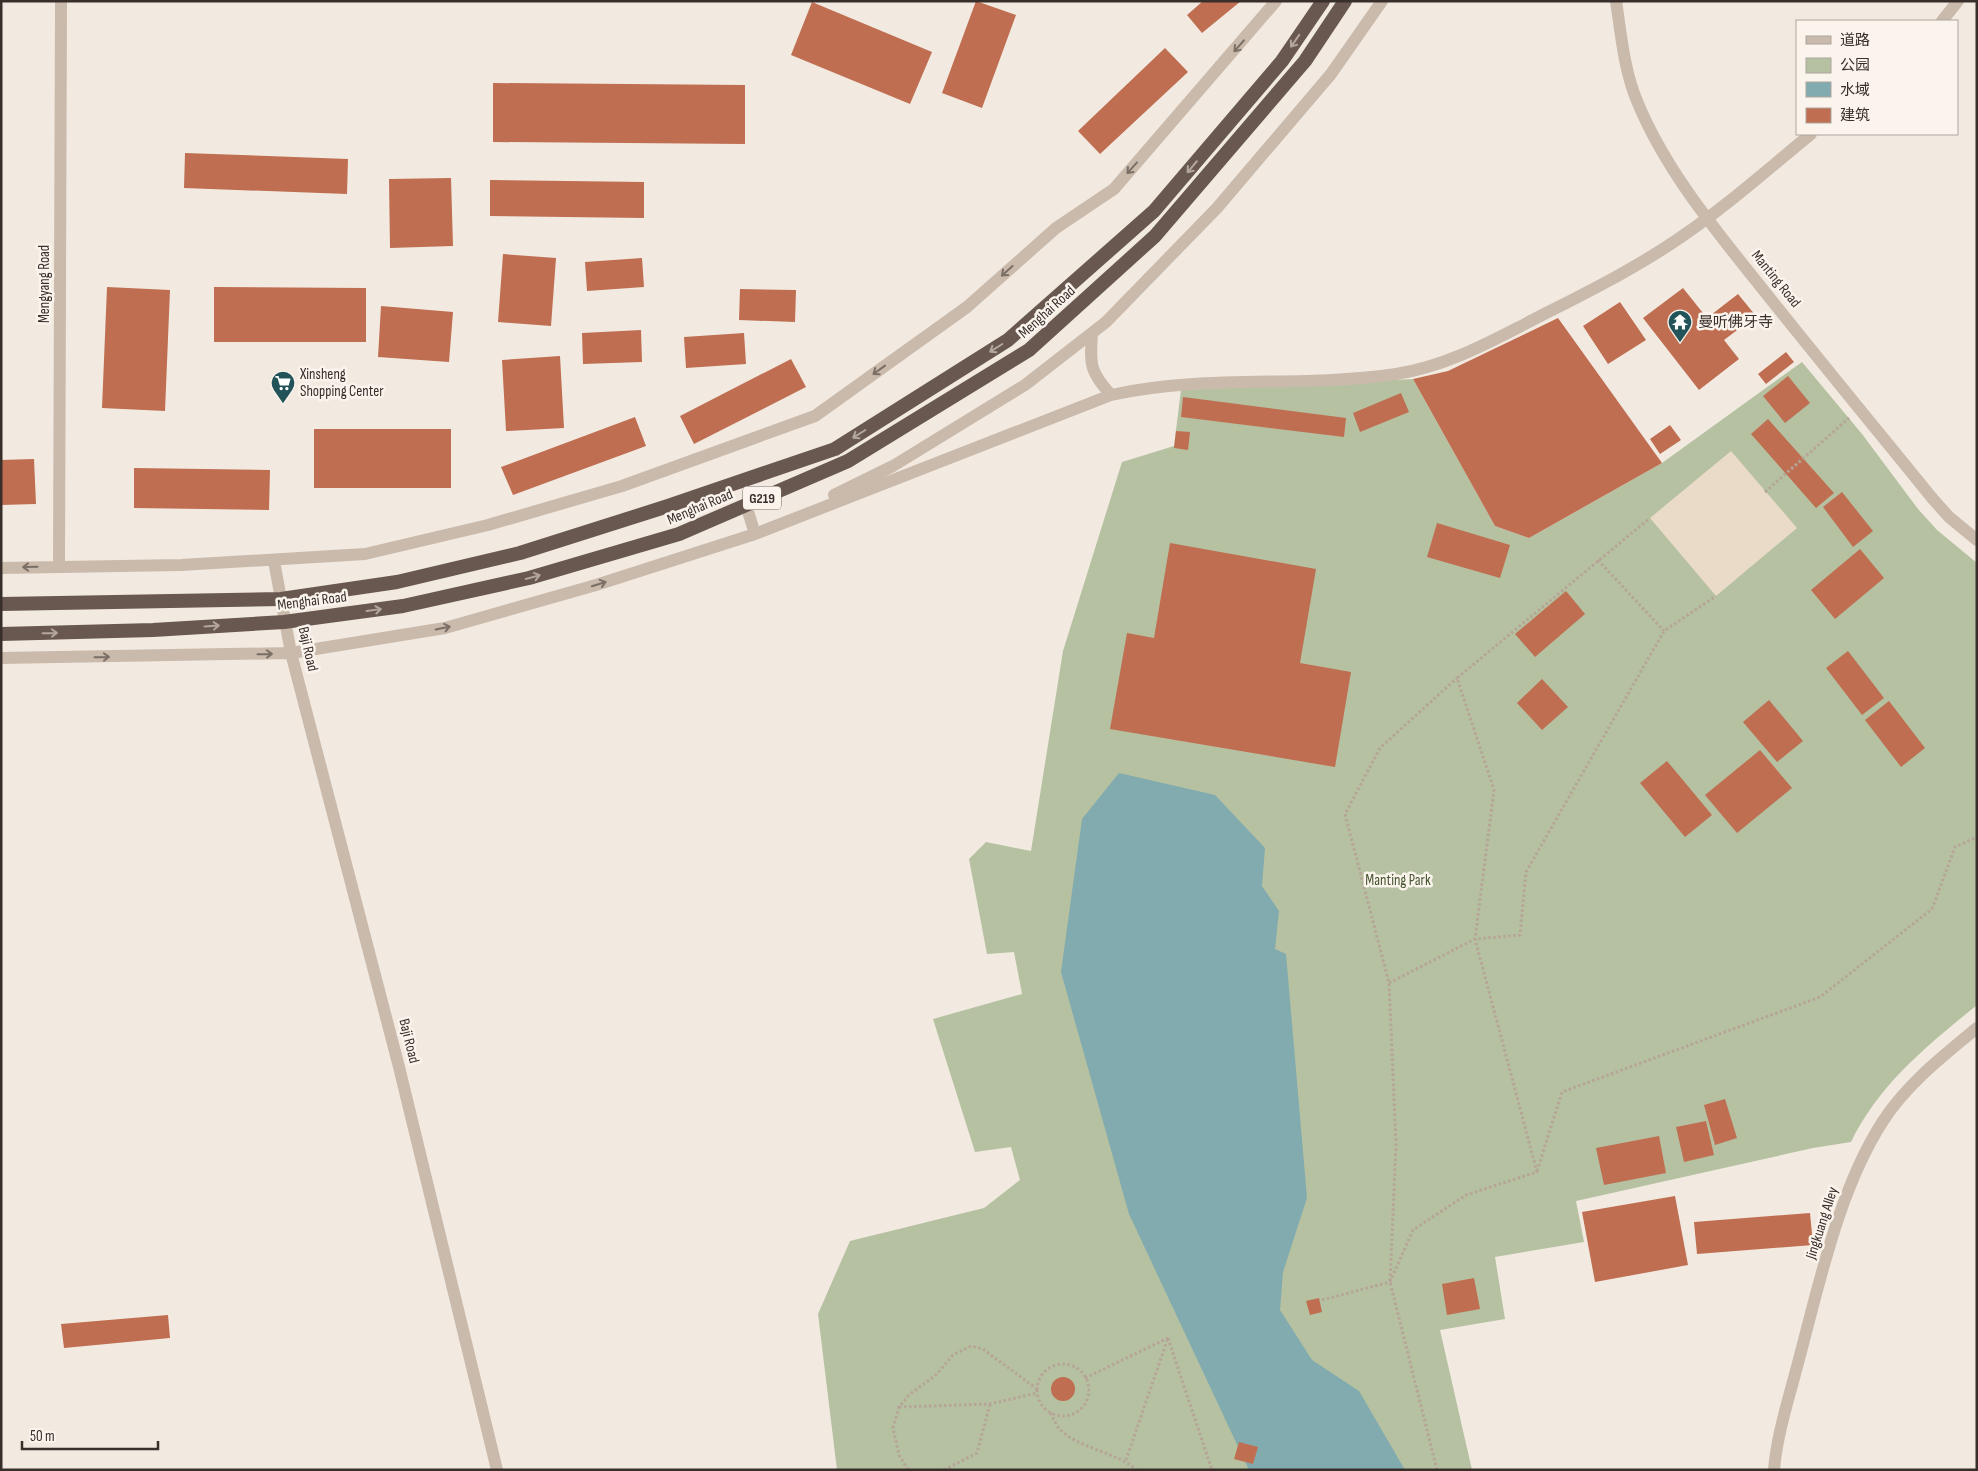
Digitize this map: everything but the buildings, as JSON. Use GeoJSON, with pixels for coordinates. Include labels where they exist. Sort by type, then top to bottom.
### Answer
{"type":"FeatureCollection","features":[{"type":"Feature","properties":{"kind":"highway","name":"Menghai Road"},"geometry":{"type":"LineString","coordinates":[[1,604],[281,599],[397,582],[520,553],[835,449],[1008,340],[1154,211],[1282,61],[1323,1]]}},
{"type":"Feature","properties":{"kind":"highway","name":"Menghai Road"},"geometry":{"type":"LineString","coordinates":[[1,634],[153,630],[284,622],[403,606],[529,578],[679,534],[848,461],[1029,350],[1155,236],[1305,61],[1345,1]]}},
{"type":"Feature","properties":{"kind":"street","name":"Mengyang Road"},"geometry":{"type":"LineString","coordinates":[[60,566],[61,1]]}},
{"type":"Feature","properties":{"kind":"street"},"geometry":{"type":"LineString","coordinates":[[1,568],[181,565],[274,561],[365,554],[488,525],[622,486],[816,416],[967,307],[1056,228],[1114,189],[1276,1]]}},
{"type":"Feature","properties":{"kind":"street"},"geometry":{"type":"LineString","coordinates":[[755,534],[893,466],[1025,385],[1106,322],[1217,208],[1331,74],[1382,1]]}},
{"type":"Feature","properties":{"kind":"street","name":"Manting Road"},"geometry":{"type":"LineString","coordinates":[[1616,1],[1628,70],[1636,99],[1662,151],[1708,218],[1932,498],[1949,517],[1977,540]]}},
{"type":"Feature","properties":{"kind":"street"},"geometry":{"type":"LineString","coordinates":[[1943,20],[1958,1]]}},
{"type":"Feature","properties":{"kind":"street"},"geometry":{"type":"LineString","coordinates":[[1,658],[291,653],[445,628],[596,585],[755,534],[1111,395],[1144,388],[1186,384],[1366,378],[1429,367],[1470,352],[1553,310],[1645,259],[1708,218],[1810,135]]}},
{"type":"Feature","properties":{"kind":"street"},"geometry":{"type":"LineString","coordinates":[[1092,333],[1090,359],[1095,378],[1111,395]]}},
{"type":"Feature","properties":{"kind":"street"},"geometry":{"type":"LineString","coordinates":[[746,505],[755,534]]}},
{"type":"Feature","properties":{"kind":"street","name":"Baji Road"},"geometry":{"type":"LineString","coordinates":[[274,561],[291,653],[399,1067],[497,1470]]}},
{"type":"Feature","properties":{"kind":"street","name":"Jingkuang Alley"},"geometry":{"type":"LineString","coordinates":[[1774,1470],[1781,1430],[1812,1310],[1832,1241],[1862,1161],[1884,1120],[1912,1085],[1977,1028]]}},
{"type":"Feature","properties":{"kind":"path"},"geometry":{"type":"LineString","coordinates":[[1765,492],[1860,409]]}},
{"type":"Feature","properties":{"kind":"path"},"geometry":{"type":"LineString","coordinates":[[1437,1470],[1390,1282],[1396,1144],[1389,983],[1345,814],[1380,748],[1458,678],[1650,518]]}},
{"type":"Feature","properties":{"kind":"path"},"geometry":{"type":"LineString","coordinates":[[1598,560],[1664,631]]}},
{"type":"Feature","properties":{"kind":"path"},"geometry":{"type":"LineString","coordinates":[[1389,983],[1475,939],[1520,935],[1526,872],[1664,631],[1716,596]]}},
{"type":"Feature","properties":{"kind":"path"},"geometry":{"type":"LineString","coordinates":[[1458,678],[1494,790],[1475,939],[1537,1172]]}},
{"type":"Feature","properties":{"kind":"path"},"geometry":{"type":"LineString","coordinates":[[1537,1172],[1562,1092],[1820,997],[1932,909],[1954,846],[1977,837]]}},
{"type":"Feature","properties":{"kind":"path"},"geometry":{"type":"LineString","coordinates":[[1390,1282],[1413,1230],[1466,1195],[1537,1172]]}},
{"type":"Feature","properties":{"kind":"path"},"geometry":{"type":"LineString","coordinates":[[1322,1300],[1390,1282]]}},
{"type":"Feature","properties":{"kind":"path"},"geometry":{"type":"LineString","coordinates":[[1085,1378],[1168,1338]]}},
{"type":"Feature","properties":{"kind":"path"},"geometry":{"type":"LineString","coordinates":[[1126,1460],[1168,1338]]}},
{"type":"Feature","properties":{"kind":"path"},"geometry":{"type":"LineString","coordinates":[[1168,1338],[1212,1470]]}},
{"type":"Feature","properties":{"kind":"path"},"geometry":{"type":"LineString","coordinates":[[908,1470],[899,1455],[893,1428],[899,1407],[910,1394],[936,1375],[953,1355],[971,1346],[983,1349],[1037,1391],[1044,1407],[1050,1412],[1058,1427],[1077,1441],[1126,1460],[1137,1470]]}},
{"type":"Feature","properties":{"kind":"path"},"geometry":{"type":"LineString","coordinates":[[1037,1391],[1040,1377],[1045,1371],[1060,1364],[1075,1367],[1085,1378],[1088,1395],[1080,1408],[1066,1415],[1050,1412]]}},
{"type":"Feature","properties":{"kind":"path"},"geometry":{"type":"LineString","coordinates":[[899,1407],[990,1404],[1037,1391]]}},
{"type":"Feature","properties":{"kind":"path"},"geometry":{"type":"LineString","coordinates":[[944,1470],[977,1453],[990,1404]]}},
{"type":"Feature","properties":{"kind":"green space","name":"Manting Park"},"geometry":{"type":"Polygon","coordinates":[[[1802,362],[1862,434],[1918,509],[1937,530],[1977,563],[1977,1005],[1923,1051],[1890,1084],[1862,1121],[1851,1142],[1813,1148],[1576,1201],[1584,1242],[1495,1257],[1505,1319],[1440,1330],[1472,1470],[837,1470],[818,1314],[850,1241],[984,1208],[1020,1180],[1011,1147],[975,1152],[933,1019],[1022,994],[1014,952],[987,954],[969,859],[986,842],[1031,851],[1063,651],[1122,462],[1174,446],[1181,390],[1413,379],[1495,526],[1529,538],[1662,463],[1802,362]]]}},
{"type":"Feature","properties":{"kind":"shaded area"},"geometry":{"type":"Polygon","coordinates":[[[1731,451],[1797,528],[1716,596],[1650,518],[1731,451]]]}},
{"type":"Feature","properties":{"kind":"water"},"geometry":{"type":"Polygon","coordinates":[[[1119,773],[1215,795],[1265,848],[1262,886],[1279,911],[1275,949],[1286,954],[1307,1198],[1283,1272],[1280,1310],[1312,1360],[1359,1391],[1405,1470],[1249,1470],[1129,1214],[1061,972],[1082,819],[1119,773]]]}},
{"type":"Feature","properties":{"kind":"place","name":"曼听佛牙寺"},"geometry":{"type":"Point","coordinates":[1680,343]}},
{"type":"Feature","properties":{"kind":"place","name":"Xinsheng Shopping Center"},"geometry":{"type":"Point","coordinates":[283,404]}}]}
